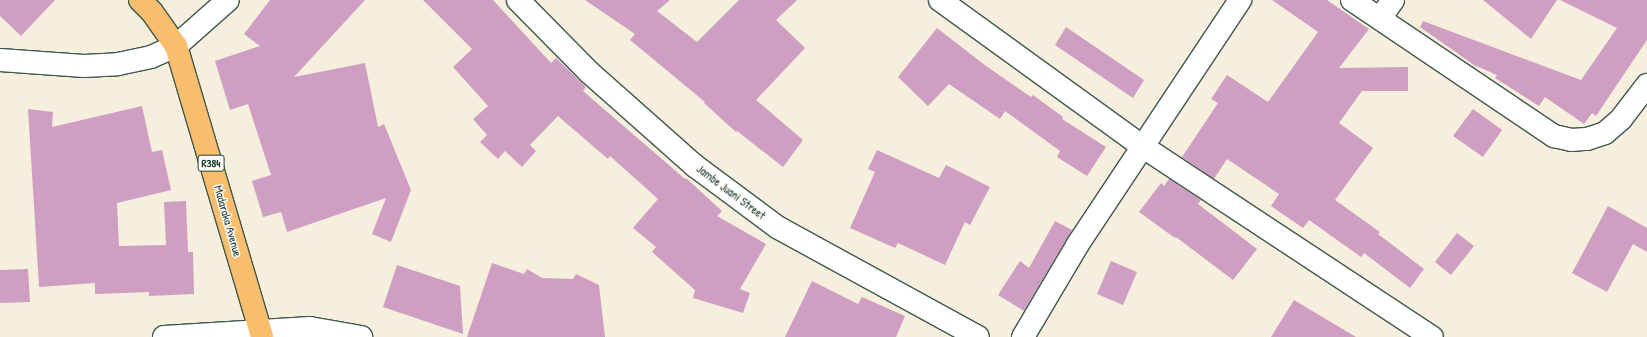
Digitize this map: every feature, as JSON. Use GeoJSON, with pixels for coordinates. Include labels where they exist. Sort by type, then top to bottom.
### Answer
{"type":"FeatureCollection","features":[{"type":"Feature","properties":{"kind":"main road","name":"Madaraka Avenue"},"geometry":{"type":"LineString","coordinates":[[140,0],[152,12],[176,46],[262,334]]}},
{"type":"Feature","properties":{"kind":"street"},"geometry":{"type":"LineString","coordinates":[[0,60],[84,66],[118,64],[151,56],[176,46],[228,0]]}},
{"type":"Feature","properties":{"kind":"street","name":"Jambe Juani Street"},"geometry":{"type":"LineString","coordinates":[[518,0],[589,72],[695,166],[777,227],[978,337]]}},
{"type":"Feature","properties":{"kind":"street"},"geometry":{"type":"LineString","coordinates":[[940,0],[1142,146],[1432,337]]}},
{"type":"Feature","properties":{"kind":"street"},"geometry":{"type":"LineString","coordinates":[[1023,337],[1078,244],[1240,0]]}},
{"type":"Feature","properties":{"kind":"street"},"geometry":{"type":"LineString","coordinates":[[1352,0],[1554,136],[1571,140],[1587,139],[1604,133],[1621,119],[1647,84]]}},
{"type":"Feature","properties":{"kind":"street"},"geometry":{"type":"LineString","coordinates":[[1380,18],[1393,0]]}},
{"type":"Feature","properties":{"kind":"street"},"geometry":{"type":"LineString","coordinates":[[164,337],[262,334],[310,328],[361,337]]}},
{"type":"Feature","properties":{"kind":"building"},"geometry":{"type":"Polygon","coordinates":[[[0,0],[55,0],[21,36],[0,16],[0,0]]]}},
{"type":"Feature","properties":{"kind":"building"},"geometry":{"type":"Polygon","coordinates":[[[270,0],[365,0],[294,77],[365,63],[378,127],[384,124],[411,190],[391,242],[372,234],[386,198],[287,232],[281,212],[263,217],[252,181],[271,175],[248,104],[230,110],[215,61],[260,46],[244,34],[270,0]]]}},
{"type":"Feature","properties":{"kind":"building"},"geometry":{"type":"Polygon","coordinates":[[[423,0],[493,0],[551,63],[556,58],[586,87],[583,91],[685,179],[686,178],[722,211],[717,216],[766,244],[740,289],[750,293],[743,313],[693,298],[695,290],[652,252],[656,247],[633,228],[658,199],[610,156],[608,159],[558,116],[530,145],[536,151],[522,167],[505,151],[498,159],[480,142],[487,135],[473,119],[488,106],[453,67],[472,49],[423,0]]]}},
{"type":"Feature","properties":{"kind":"building"},"geometry":{"type":"Polygon","coordinates":[[[585,0],[670,0],[657,11],[697,42],[739,0],[797,0],[776,20],[805,48],[756,100],[803,140],[783,167],[737,131],[736,132],[704,103],[705,102],[630,40],[635,34],[585,0]]]}},
{"type":"Feature","properties":{"kind":"building"},"geometry":{"type":"Polygon","coordinates":[[[1272,0],[1327,0],[1369,29],[1339,68],[1408,67],[1408,91],[1362,91],[1339,123],[1373,148],[1335,200],[1380,232],[1378,234],[1424,269],[1410,288],[1364,253],[1361,257],[1309,220],[1303,228],[1271,206],[1279,194],[1227,159],[1214,179],[1182,157],[1218,103],[1211,99],[1227,75],[1268,102],[1318,32],[1272,0]]]}},
{"type":"Feature","properties":{"kind":"building"},"geometry":{"type":"Polygon","coordinates":[[[1483,0],[1557,0],[1531,39],[1483,0]]]}},
{"type":"Feature","properties":{"kind":"building"},"geometry":{"type":"Polygon","coordinates":[[[1560,0],[1647,0],[1647,40],[1596,116],[1592,113],[1584,124],[1545,97],[1539,106],[1495,78],[1497,75],[1474,65],[1420,27],[1423,21],[1581,80],[1617,28],[1560,0]]]}},
{"type":"Feature","properties":{"kind":"building"},"geometry":{"type":"Polygon","coordinates":[[[1066,27],[1144,80],[1133,98],[1055,45],[1066,27]]]}},
{"type":"Feature","properties":{"kind":"building"},"geometry":{"type":"Polygon","coordinates":[[[937,28],[986,66],[1031,97],[1033,95],[1063,117],[1062,119],[1106,147],[1087,176],[1057,157],[1060,151],[1005,111],[1000,119],[949,84],[928,106],[898,77],[937,28]]]}},
{"type":"Feature","properties":{"kind":"building"},"geometry":{"type":"Polygon","coordinates":[[[142,106],[152,152],[162,150],[171,190],[117,203],[119,246],[166,245],[164,202],[186,201],[188,252],[193,252],[194,294],[149,296],[149,292],[95,294],[95,283],[39,287],[28,109],[53,112],[52,127],[142,106]]]}},
{"type":"Feature","properties":{"kind":"building"},"geometry":{"type":"Polygon","coordinates":[[[1473,109],[1502,130],[1483,157],[1453,136],[1473,109]]]}},
{"type":"Feature","properties":{"kind":"building"},"geometry":{"type":"Polygon","coordinates":[[[877,150],[939,178],[946,165],[990,187],[970,225],[965,222],[945,265],[898,243],[895,248],[850,228],[875,172],[868,169],[877,150]]]}},
{"type":"Feature","properties":{"kind":"building"},"geometry":{"type":"Polygon","coordinates":[[[1169,179],[1201,200],[1198,204],[1257,249],[1233,280],[1176,237],[1175,238],[1139,212],[1161,183],[1164,186],[1169,179]]]}},
{"type":"Feature","properties":{"kind":"building"},"geometry":{"type":"Polygon","coordinates":[[[1608,206],[1647,228],[1647,252],[1633,244],[1607,292],[1572,273],[1608,206]]]}},
{"type":"Feature","properties":{"kind":"building"},"geometry":{"type":"Polygon","coordinates":[[[1055,221],[1072,230],[1024,311],[998,295],[1020,261],[1029,268],[1055,221]]]}},
{"type":"Feature","properties":{"kind":"building"},"geometry":{"type":"Polygon","coordinates":[[[1457,233],[1474,246],[1451,275],[1435,262],[1457,233]]]}},
{"type":"Feature","properties":{"kind":"building"},"geometry":{"type":"Polygon","coordinates":[[[1111,261],[1137,272],[1123,305],[1097,294],[1111,261]]]}},
{"type":"Feature","properties":{"kind":"building"},"geometry":{"type":"Polygon","coordinates":[[[492,263],[524,274],[527,269],[542,278],[573,279],[576,274],[599,285],[605,337],[467,337],[492,263]]]}},
{"type":"Feature","properties":{"kind":"building"},"geometry":{"type":"Polygon","coordinates":[[[397,265],[460,286],[463,334],[383,307],[397,265]]]}},
{"type":"Feature","properties":{"kind":"building"},"geometry":{"type":"Polygon","coordinates":[[[28,269],[30,302],[0,303],[0,270],[28,269]]]}},
{"type":"Feature","properties":{"kind":"building"},"geometry":{"type":"Polygon","coordinates":[[[812,281],[858,304],[862,297],[905,316],[896,337],[785,337],[812,281]]]}},
{"type":"Feature","properties":{"kind":"building"},"geometry":{"type":"Polygon","coordinates":[[[1294,300],[1356,337],[1271,337],[1294,300]]]}}]}
